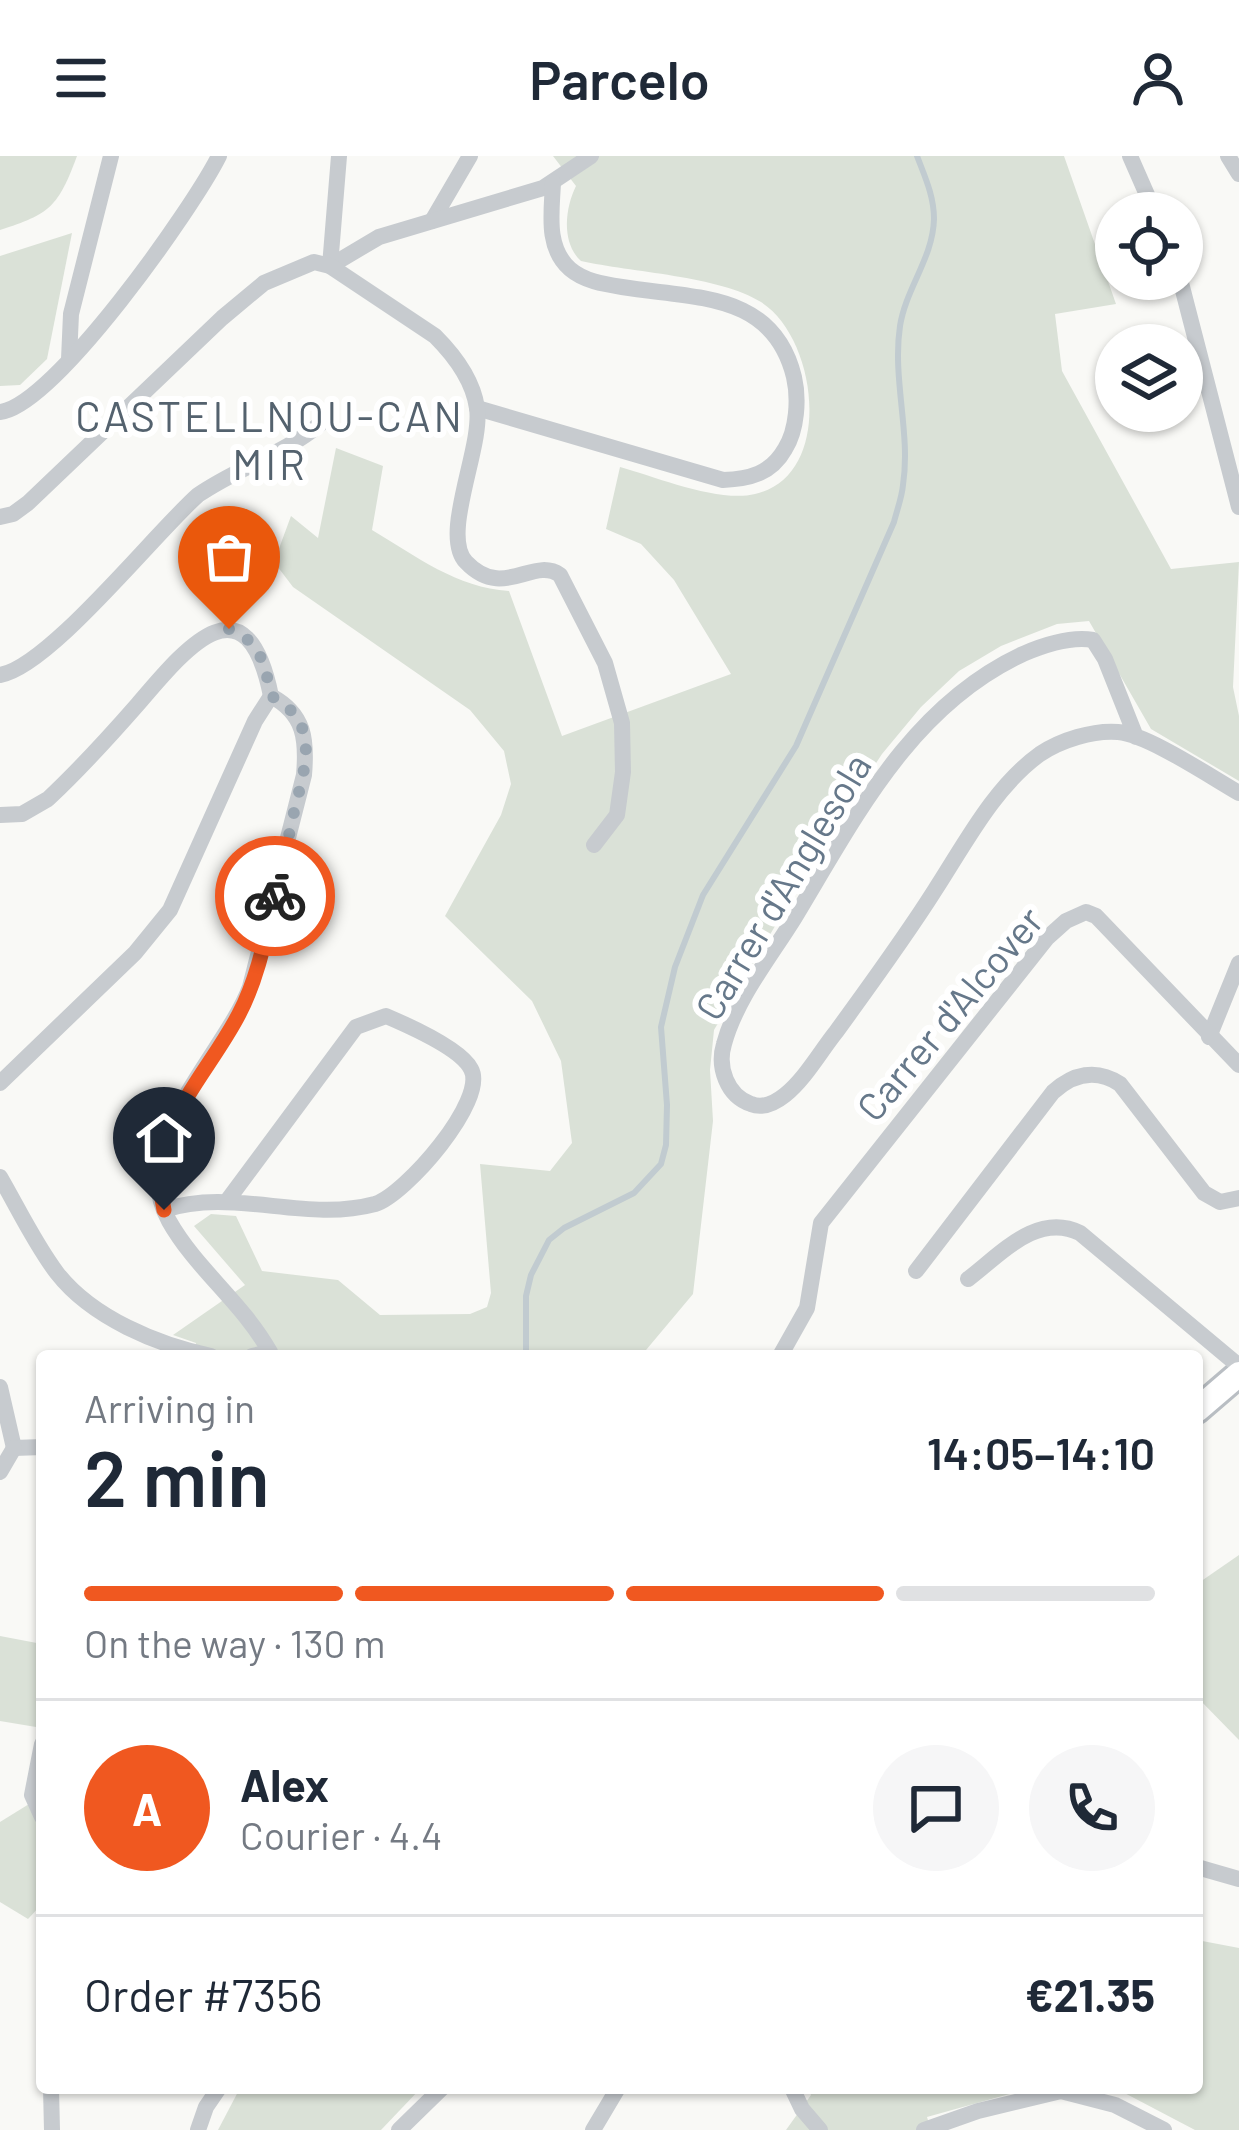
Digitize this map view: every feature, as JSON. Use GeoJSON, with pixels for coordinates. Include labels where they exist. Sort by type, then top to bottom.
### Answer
{"type":"FeatureCollection","features":[{"type":"Feature","properties":{"kind":"street"},"geometry":{"type":"LineString","coordinates":[[69,359],[71,314],[111,156]]}},
{"type":"Feature","properties":{"kind":"street"},"geometry":{"type":"LineString","coordinates":[[0,412],[26,404],[69,359],[178,225],[220,156]]}},
{"type":"Feature","properties":{"kind":"street"},"geometry":{"type":"LineString","coordinates":[[330,266],[340,156]]}},
{"type":"Feature","properties":{"kind":"street"},"geometry":{"type":"LineString","coordinates":[[432,221],[470,156]]}},
{"type":"Feature","properties":{"kind":"street"},"geometry":{"type":"LineString","coordinates":[[330,266],[379,237],[512,199],[553,182],[590,156]]}},
{"type":"Feature","properties":{"kind":"street"},"geometry":{"type":"LineString","coordinates":[[1130,156],[1146,192]]}},
{"type":"Feature","properties":{"kind":"street"},"geometry":{"type":"LineString","coordinates":[[1228,156],[1239,174]]}},
{"type":"Feature","properties":{"kind":"street"},"geometry":{"type":"LineString","coordinates":[[477,408],[723,480],[765,471],[787,447],[792,434],[793,372],[767,325],[746,309],[600,283],[576,274],[554,244],[553,182]]}},
{"type":"Feature","properties":{"kind":"street"},"geometry":{"type":"LineString","coordinates":[[0,517],[28,503],[264,283],[314,262],[330,266],[435,336],[461,368],[477,408],[474,454],[459,519],[458,550],[464,561],[491,578],[506,580],[542,570],[560,575],[605,663],[622,723],[623,772],[617,815],[594,845]]}},
{"type":"Feature","properties":{"kind":"street"},"geometry":{"type":"LineString","coordinates":[[1185,300],[1239,507]]}},
{"type":"Feature","properties":{"kind":"street"},"geometry":{"type":"LineString","coordinates":[[0,676],[20,670],[51,646],[197,494],[320,424]]}},
{"type":"Feature","properties":{"kind":"street"},"geometry":{"type":"LineString","coordinates":[[0,815],[22,814],[48,799],[180,654],[214,632],[229,629],[254,644],[271,696],[254,721],[170,910],[135,953],[0,1083]]}},
{"type":"Feature","properties":{"kind":"street","name":"Carrer d'Anglesola"},"geometry":{"type":"LineString","coordinates":[[1094,640],[1136,737],[1125,732],[1091,734],[1037,756],[974,829],[882,969],[795,1085],[775,1102],[762,1106],[735,1093],[722,1068],[724,1043],[756,980],[887,772],[930,719],[968,683],[1034,649],[1094,640]]}},
{"type":"Feature","properties":{"kind":"street"},"geometry":{"type":"LineString","coordinates":[[264,1350],[253,1320],[194,1254],[164,1210],[159,1171],[169,1129],[182,1101],[242,1010],[304,776],[302,725],[286,704],[271,696]]}},
{"type":"Feature","properties":{"kind":"street"},"geometry":{"type":"LineString","coordinates":[[1136,737],[1239,793]]}},
{"type":"Feature","properties":{"kind":"street","name":"Carrer d'Alcover"},"geometry":{"type":"LineString","coordinates":[[783,1350],[807,1308],[821,1223],[1066,921],[1086,912],[1096,916],[1239,1065]]}},
{"type":"Feature","properties":{"kind":"street"},"geometry":{"type":"LineString","coordinates":[[1209,1037],[1239,963]]}},
{"type":"Feature","properties":{"kind":"street"},"geometry":{"type":"LineString","coordinates":[[164,1210],[189,1201],[340,1208],[388,1198],[422,1168],[459,1115],[472,1093],[472,1070],[447,1048],[386,1016],[356,1027],[227,1202]]}},
{"type":"Feature","properties":{"kind":"street"},"geometry":{"type":"LineString","coordinates":[[916,1271],[1053,1093],[1064,1082],[1088,1074],[1120,1084],[1204,1193],[1220,1202],[1239,1198]]}},
{"type":"Feature","properties":{"kind":"street"},"geometry":{"type":"LineString","coordinates":[[0,1177],[58,1274],[74,1291],[131,1328],[189,1350]]}},
{"type":"Feature","properties":{"kind":"street"},"geometry":{"type":"LineString","coordinates":[[968,1279],[1045,1226],[1065,1226],[1080,1233],[1239,1370],[1203,1404]]}},
{"type":"Feature","properties":{"kind":"street"},"geometry":{"type":"LineString","coordinates":[[0,1388],[14,1448],[0,1472]]}},
{"type":"Feature","properties":{"kind":"street"},"geometry":{"type":"LineString","coordinates":[[14,1448],[36,1447]]}},
{"type":"Feature","properties":{"kind":"street"},"geometry":{"type":"LineString","coordinates":[[36,1775],[32,1795],[36,1804]]}},
{"type":"Feature","properties":{"kind":"street"},"geometry":{"type":"LineString","coordinates":[[1203,1869],[1239,1879]]}},
{"type":"Feature","properties":{"kind":"street"},"geometry":{"type":"LineString","coordinates":[[51,2094],[52,2130]]}},
{"type":"Feature","properties":{"kind":"street"},"geometry":{"type":"LineString","coordinates":[[198,2130],[215,2094]]}},
{"type":"Feature","properties":{"kind":"street"},"geometry":{"type":"LineString","coordinates":[[399,2130],[436,2094]]}},
{"type":"Feature","properties":{"kind":"street"},"geometry":{"type":"LineString","coordinates":[[593,2130],[614,2094]]}},
{"type":"Feature","properties":{"kind":"street"},"geometry":{"type":"LineString","coordinates":[[795,2094],[820,2130]]}},
{"type":"Feature","properties":{"kind":"street"},"geometry":{"type":"LineString","coordinates":[[924,2130],[1040,2094]]}},
{"type":"Feature","properties":{"kind":"street"},"geometry":{"type":"LineString","coordinates":[[1071,2094],[1115,2105],[1164,2130]]}},
{"type":"Feature","properties":{"kind":"shaded area"},"geometry":{"type":"Polygon","coordinates":[[[0,156],[77,156],[50,206],[0,230],[0,156]]]}},
{"type":"Feature","properties":{"kind":"shaded area"},"geometry":{"type":"Polygon","coordinates":[[[553,156],[1064,156],[1095,244],[1095,300],[1115,300],[1116,304],[1055,314],[1062,371],[1171,569],[1239,562],[1233,687],[1239,716],[1239,781],[1151,729],[1089,621],[1057,624],[1001,646],[959,671],[882,754],[714,1030],[713,1121],[693,1294],[646,1350],[194,1350],[196,1343],[173,1335],[245,1285],[194,1226],[211,1214],[236,1216],[262,1271],[338,1280],[380,1315],[470,1314],[487,1307],[491,1293],[480,1164],[550,1171],[572,1143],[561,1061],[532,1001],[445,916],[501,815],[511,784],[504,751],[470,710],[293,587],[274,562],[291,516],[318,538],[336,448],[383,466],[372,530],[454,577],[509,591],[562,736],[731,674],[674,580],[641,544],[606,529],[620,467],[724,495],[755,494],[781,482],[798,461],[807,435],[805,374],[780,320],[744,293],[581,261],[570,245],[569,204],[576,186],[553,156]]]}},
{"type":"Feature","properties":{"kind":"shaded area"},"geometry":{"type":"Polygon","coordinates":[[[72,233],[47,359],[20,385],[0,386],[0,256],[72,233]]]}},
{"type":"Feature","properties":{"kind":"shaded area"},"geometry":{"type":"Polygon","coordinates":[[[1239,1555],[1239,1740],[1203,1703],[1203,1580],[1239,1555]]]}},
{"type":"Feature","properties":{"kind":"shaded area"},"geometry":{"type":"Polygon","coordinates":[[[0,1636],[36,1643],[36,1727],[0,1721],[0,1636]]]}},
{"type":"Feature","properties":{"kind":"shaded area"},"geometry":{"type":"Polygon","coordinates":[[[36,1800],[36,1910],[28,1919],[0,1902],[0,1822],[36,1800]]]}},
{"type":"Feature","properties":{"kind":"shaded area"},"geometry":{"type":"Polygon","coordinates":[[[1203,1941],[1239,1948],[1239,2130],[1195,2130],[1126,2094],[1203,2094],[1203,1941]]]}},
{"type":"Feature","properties":{"kind":"shaded area"},"geometry":{"type":"Polygon","coordinates":[[[237,2094],[415,2094],[381,2130],[218,2130],[237,2094]]]}},
{"type":"Feature","properties":{"kind":"shaded area"},"geometry":{"type":"Polygon","coordinates":[[[1009,2094],[927,2117],[931,2130],[786,2130],[811,2095],[1009,2094]]]}},
{"type":"Feature","properties":{"kind":"waterway"},"geometry":{"type":"LineString","coordinates":[[526,1350],[526,1296],[549,1240],[634,1193],[661,1164],[667,1105],[661,1027],[675,967],[703,895],[796,746],[894,522],[905,465],[900,326],[929,247],[934,219],[931,194],[917,156]]}},
{"type":"Feature","properties":{"kind":"way so far"},"geometry":{"type":"LineString","coordinates":[[229,629],[254,644],[271,696],[295,713],[306,741],[304,776],[275,896]]}},
{"type":"Feature","properties":{"kind":"district","name":"CASTELLNOU-CAN MIR"},"geometry":{"type":"Point","coordinates":[270,439]}},
{"type":"Feature","properties":{"kind":"route"},"geometry":{"type":"LineString","coordinates":[[164,1210],[159,1171],[169,1129],[242,1010],[275,896]]}}]}
